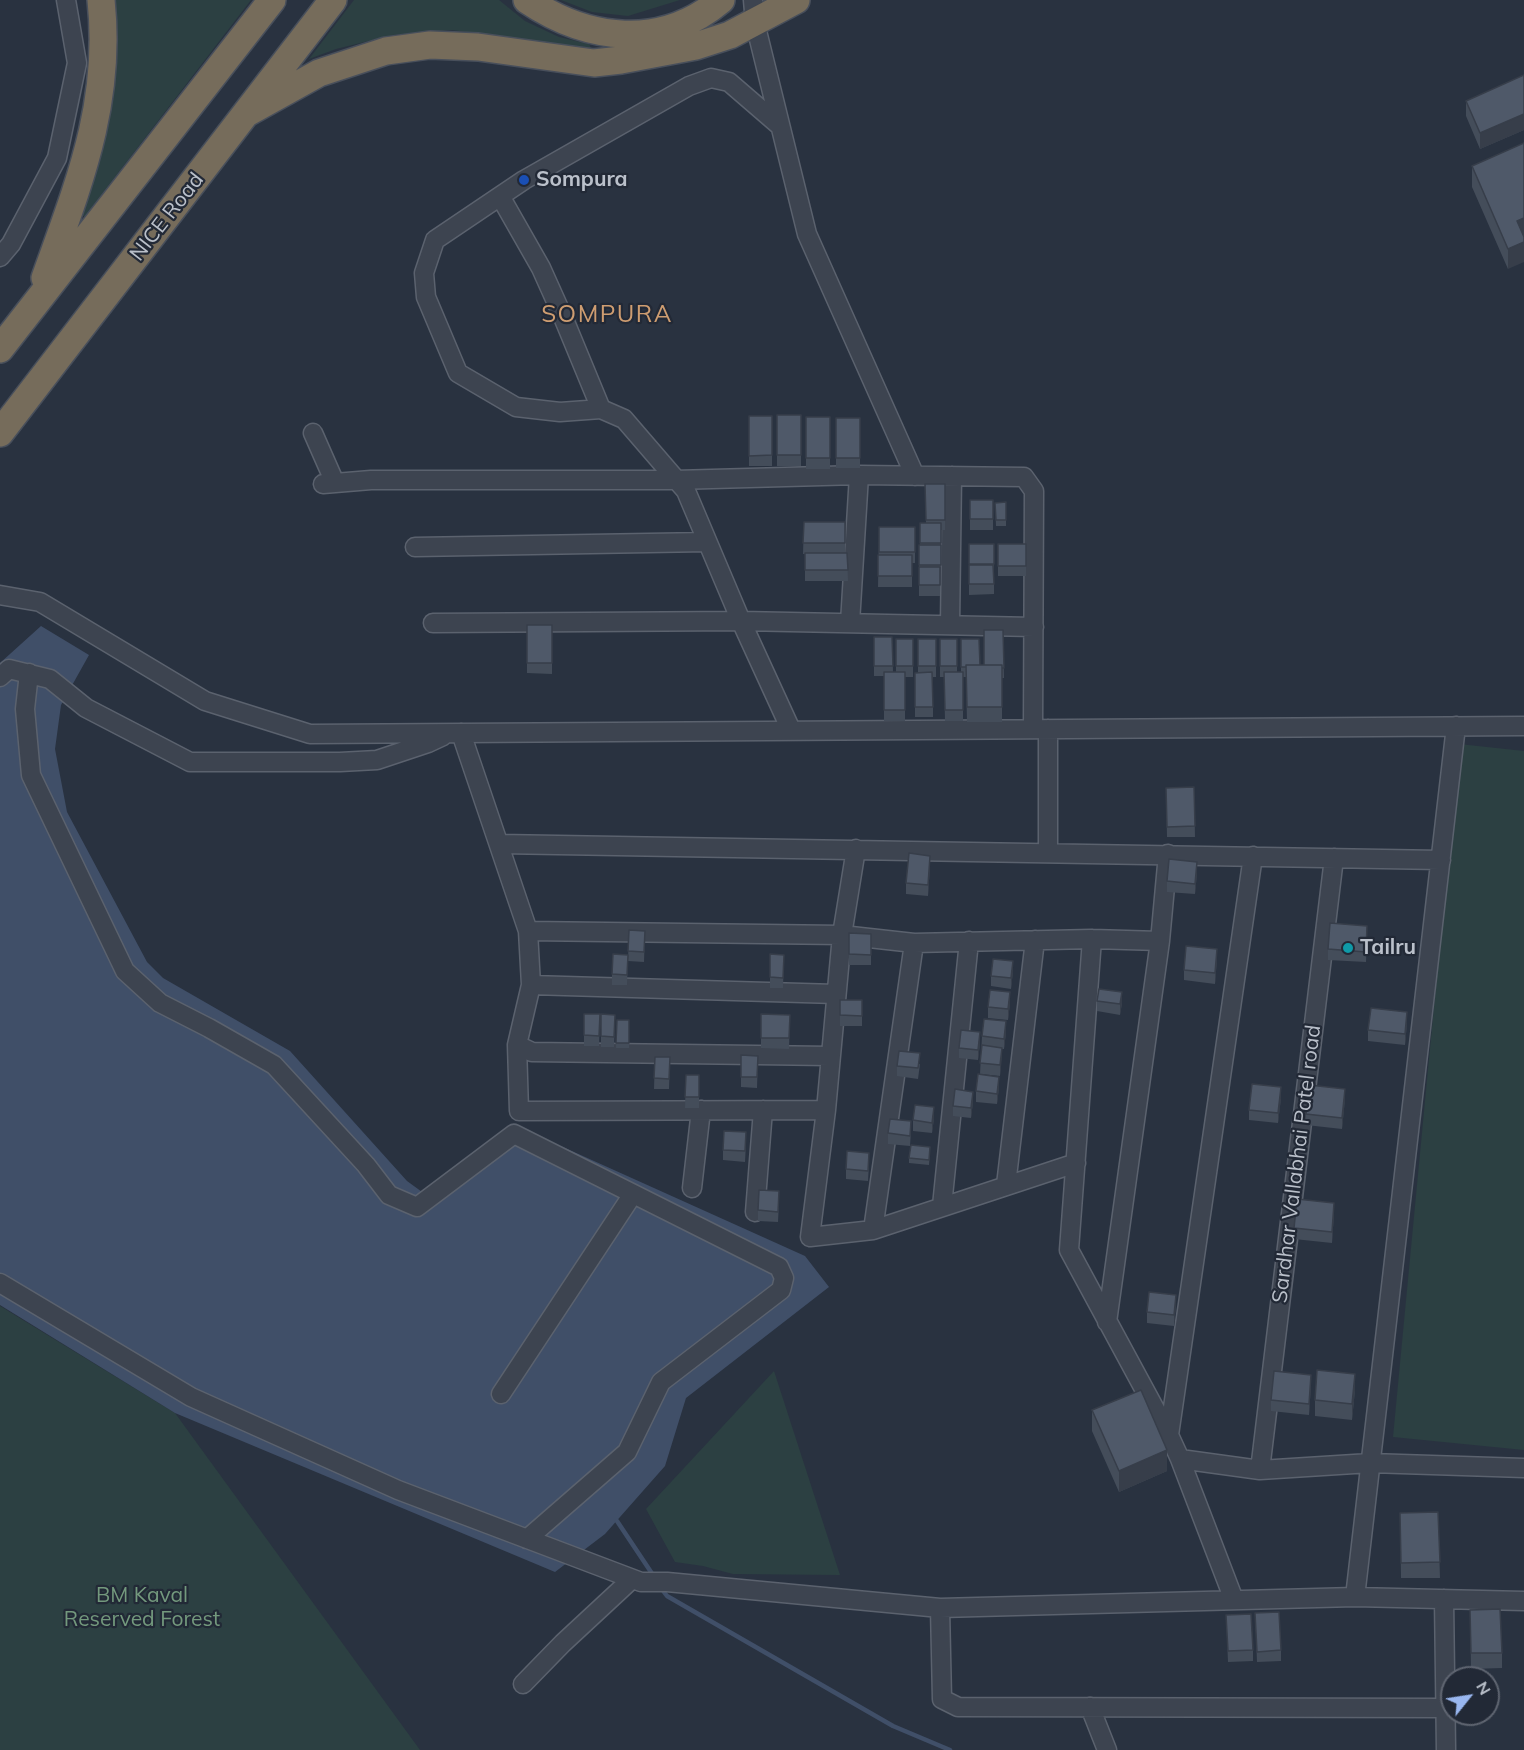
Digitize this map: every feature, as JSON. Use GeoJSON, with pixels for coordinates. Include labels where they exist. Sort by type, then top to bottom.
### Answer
{"type":"FeatureCollection","features":[{"type":"Feature","properties":{"kind":"highway"},"geometry":{"type":"LineString","coordinates":[[38,299],[83,170],[98,109],[103,50],[101,0]]}},
{"type":"Feature","properties":{"kind":"highway"},"geometry":{"type":"LineString","coordinates":[[0,349],[272,0]]}},
{"type":"Feature","properties":{"kind":"highway","name":"NICE Road"},"geometry":{"type":"LineString","coordinates":[[0,433],[333,0]]}},
{"type":"Feature","properties":{"kind":"highway"},"geometry":{"type":"LineString","coordinates":[[527,0],[566,22],[607,33],[628,34],[673,28],[691,21],[721,0]]}},
{"type":"Feature","properties":{"kind":"highway"},"geometry":{"type":"LineString","coordinates":[[247,113],[319,73],[386,51],[430,45],[478,47],[594,63],[621,60],[696,46],[730,35],[754,12],[796,0]]}},
{"type":"Feature","properties":{"kind":"street"},"geometry":{"type":"LineString","coordinates":[[0,257],[11,244],[57,158],[77,63],[66,0]]}},
{"type":"Feature","properties":{"kind":"street"},"geometry":{"type":"LineString","coordinates":[[754,12],[807,234],[915,476]]}},
{"type":"Feature","properties":{"kind":"street"},"geometry":{"type":"LineString","coordinates":[[780,126],[729,82],[711,78],[689,86],[524,180],[435,240],[424,273],[426,297],[458,373],[516,407],[560,412],[601,409],[624,419],[686,491],[741,621],[791,730]]}},
{"type":"Feature","properties":{"kind":"street"},"geometry":{"type":"LineString","coordinates":[[500,196],[541,268],[601,409]]}},
{"type":"Feature","properties":{"kind":"street"},"geometry":{"type":"LineString","coordinates":[[313,434],[329,484],[371,480],[675,480],[859,475],[1024,477],[1034,491],[1034,627],[1048,852]]}},
{"type":"Feature","properties":{"kind":"street"},"geometry":{"type":"LineString","coordinates":[[850,623],[859,475]]}},
{"type":"Feature","properties":{"kind":"street"},"geometry":{"type":"LineString","coordinates":[[950,625],[952,476]]}},
{"type":"Feature","properties":{"kind":"street"},"geometry":{"type":"LineString","coordinates":[[415,547],[707,542]]}},
{"type":"Feature","properties":{"kind":"street"},"geometry":{"type":"LineString","coordinates":[[0,595],[40,602],[205,701],[310,734],[1524,726]]}},
{"type":"Feature","properties":{"kind":"street"},"geometry":{"type":"LineString","coordinates":[[433,623],[741,621],[1034,627]]}},
{"type":"Feature","properties":{"kind":"street"},"geometry":{"type":"LineString","coordinates":[[0,677],[9,669],[50,679],[87,708],[190,762],[340,762],[377,759],[454,733]]}},
{"type":"Feature","properties":{"kind":"street"},"geometry":{"type":"LineString","coordinates":[[29,673],[25,710],[31,775],[125,970],[160,1004],[274,1065],[366,1165],[389,1195],[417,1207],[514,1134],[779,1267],[784,1278],[781,1290],[661,1382],[627,1452],[527,1539]]}},
{"type":"Feature","properties":{"kind":"street"},"geometry":{"type":"LineString","coordinates":[[1355,1596],[1456,726]]}},
{"type":"Feature","properties":{"kind":"street"},"geometry":{"type":"LineString","coordinates":[[454,733],[499,844],[528,931],[531,985],[517,1045],[519,1111],[826,1110]]}},
{"type":"Feature","properties":{"kind":"street"},"geometry":{"type":"LineString","coordinates":[[499,844],[1441,860]]}},
{"type":"Feature","properties":{"kind":"street"},"geometry":{"type":"LineString","coordinates":[[856,849],[842,935],[826,1110],[810,1237],[873,1230],[1076,1163]]}},
{"type":"Feature","properties":{"kind":"street"},"geometry":{"type":"LineString","coordinates":[[1107,1322],[1160,941],[1168,854]]}},
{"type":"Feature","properties":{"kind":"street"},"geometry":{"type":"LineString","coordinates":[[1169,1435],[1253,856]]}},
{"type":"Feature","properties":{"kind":"street","name":"Sardhar Vallabhai Patel road"},"geometry":{"type":"LineString","coordinates":[[1260,1470],[1334,858]]}},
{"type":"Feature","properties":{"kind":"street"},"geometry":{"type":"LineString","coordinates":[[528,931],[842,935],[914,943],[969,940],[1160,941]]}},
{"type":"Feature","properties":{"kind":"street"},"geometry":{"type":"LineString","coordinates":[[1092,939],[1069,1250],[1169,1435],[1234,1600]]}},
{"type":"Feature","properties":{"kind":"street"},"geometry":{"type":"LineString","coordinates":[[942,1206],[969,940]]}},
{"type":"Feature","properties":{"kind":"street"},"geometry":{"type":"LineString","coordinates":[[1006,1185],[1035,940]]}},
{"type":"Feature","properties":{"kind":"street"},"geometry":{"type":"LineString","coordinates":[[873,1230],[914,943]]}},
{"type":"Feature","properties":{"kind":"street"},"geometry":{"type":"LineString","coordinates":[[531,985],[836,994]]}},
{"type":"Feature","properties":{"kind":"street"},"geometry":{"type":"LineString","coordinates":[[517,1045],[532,1052],[830,1056]]}},
{"type":"Feature","properties":{"kind":"street"},"geometry":{"type":"LineString","coordinates":[[692,1188],[701,1110]]}},
{"type":"Feature","properties":{"kind":"street"},"geometry":{"type":"LineString","coordinates":[[755,1212],[763,1110]]}},
{"type":"Feature","properties":{"kind":"street"},"geometry":{"type":"LineString","coordinates":[[501,1394],[633,1194]]}},
{"type":"Feature","properties":{"kind":"street"},"geometry":{"type":"LineString","coordinates":[[0,1283],[190,1396],[398,1490],[637,1581],[940,1608],[1355,1596],[1524,1601]]}},
{"type":"Feature","properties":{"kind":"street"},"geometry":{"type":"LineString","coordinates":[[1179,1459],[1260,1470],[1370,1463],[1524,1468]]}},
{"type":"Feature","properties":{"kind":"street"},"geometry":{"type":"LineString","coordinates":[[523,1684],[563,1643],[637,1581]]}},
{"type":"Feature","properties":{"kind":"street"},"geometry":{"type":"LineString","coordinates":[[1444,1599],[1445,1666]]}},
{"type":"Feature","properties":{"kind":"street"},"geometry":{"type":"LineString","coordinates":[[940,1608],[942,1699],[958,1707],[1440,1708]]}},
{"type":"Feature","properties":{"kind":"street"},"geometry":{"type":"LineString","coordinates":[[1089,1707],[1107,1750]]}},
{"type":"Feature","properties":{"kind":"street"},"geometry":{"type":"LineString","coordinates":[[1445,1726],[1446,1750]]}},
{"type":"Feature","properties":{"kind":"green space"},"geometry":{"type":"Polygon","coordinates":[[[111,0],[251,0],[85,216],[80,216],[111,0]]]}},
{"type":"Feature","properties":{"kind":"green space"},"geometry":{"type":"Polygon","coordinates":[[[354,0],[499,0],[525,21],[559,37],[589,44],[592,50],[452,30],[393,35],[336,49],[309,59],[354,0]]]}},
{"type":"Feature","properties":{"kind":"green space"},"geometry":{"type":"Polygon","coordinates":[[[561,0],[680,0],[628,16],[592,12],[561,0]]]}},
{"type":"Feature","properties":{"kind":"green space"},"geometry":{"type":"Polygon","coordinates":[[[1459,744],[1524,751],[1524,1450],[1393,1437],[1459,744]]]}},
{"type":"Feature","properties":{"kind":"green space","name":"BM Kaval Reserved Forest"},"geometry":{"type":"Polygon","coordinates":[[[0,1306],[175,1413],[420,1750],[0,1750],[0,1306]]]}},
{"type":"Feature","properties":{"kind":"green space"},"geometry":{"type":"Polygon","coordinates":[[[774,1371],[840,1575],[733,1574],[675,1562],[646,1509],[774,1371]]]}},
{"type":"Feature","properties":{"kind":"water"},"geometry":{"type":"Polygon","coordinates":[[[41,626],[89,655],[61,705],[55,749],[67,812],[147,962],[163,978],[290,1051],[407,1181],[429,1197],[514,1125],[805,1256],[829,1287],[686,1398],[665,1466],[605,1534],[555,1572],[175,1413],[0,1305],[0,663],[41,626]]]}},
{"type":"Feature","properties":{"kind":"building"},"geometry":{"type":"Polygon","coordinates":[[[1524,75],[1524,114],[1480,133],[1466,101],[1524,75]]]}},
{"type":"Feature","properties":{"kind":"building"},"geometry":{"type":"Polygon","coordinates":[[[1524,143],[1524,218],[1517,221],[1524,242],[1508,249],[1472,166],[1524,143]]]}},
{"type":"Feature","properties":{"kind":"building"},"geometry":{"type":"Polygon","coordinates":[[[777,415],[801,415],[801,455],[777,455],[777,415]]]}},
{"type":"Feature","properties":{"kind":"building"},"geometry":{"type":"Polygon","coordinates":[[[749,416],[772,416],[772,455],[749,456],[749,416]]]}},
{"type":"Feature","properties":{"kind":"building"},"geometry":{"type":"Polygon","coordinates":[[[806,417],[830,417],[830,458],[806,458],[806,417]]]}},
{"type":"Feature","properties":{"kind":"building"},"geometry":{"type":"Polygon","coordinates":[[[836,418],[860,418],[860,458],[836,458],[836,418]]]}},
{"type":"Feature","properties":{"kind":"building"},"geometry":{"type":"Polygon","coordinates":[[[925,484],[945,484],[945,520],[926,520],[925,484]]]}},
{"type":"Feature","properties":{"kind":"building"},"geometry":{"type":"Polygon","coordinates":[[[970,500],[993,500],[993,519],[970,519],[970,500]]]}},
{"type":"Feature","properties":{"kind":"building"},"geometry":{"type":"Polygon","coordinates":[[[1006,502],[1006,520],[996,520],[995,503],[1006,502]]]}},
{"type":"Feature","properties":{"kind":"building"},"geometry":{"type":"Polygon","coordinates":[[[804,522],[845,522],[845,543],[803,543],[804,522]]]}},
{"type":"Feature","properties":{"kind":"building"},"geometry":{"type":"Polygon","coordinates":[[[920,523],[941,523],[941,543],[920,543],[920,523]]]}},
{"type":"Feature","properties":{"kind":"building"},"geometry":{"type":"Polygon","coordinates":[[[879,527],[915,527],[915,552],[879,552],[879,527]]]}},
{"type":"Feature","properties":{"kind":"building"},"geometry":{"type":"Polygon","coordinates":[[[969,544],[994,544],[994,564],[969,564],[969,544]]]}},
{"type":"Feature","properties":{"kind":"building"},"geometry":{"type":"Polygon","coordinates":[[[998,544],[1026,544],[1026,566],[998,566],[998,544]]]}},
{"type":"Feature","properties":{"kind":"building"},"geometry":{"type":"Polygon","coordinates":[[[919,545],[941,545],[941,565],[919,565],[919,545]]]}},
{"type":"Feature","properties":{"kind":"building"},"geometry":{"type":"Polygon","coordinates":[[[805,553],[847,553],[848,570],[805,570],[805,553]]]}},
{"type":"Feature","properties":{"kind":"building"},"geometry":{"type":"Polygon","coordinates":[[[878,555],[912,555],[912,576],[878,576],[878,555]]]}},
{"type":"Feature","properties":{"kind":"building"},"geometry":{"type":"Polygon","coordinates":[[[969,565],[993,565],[994,584],[969,584],[969,565]]]}},
{"type":"Feature","properties":{"kind":"building"},"geometry":{"type":"Polygon","coordinates":[[[919,567],[940,567],[940,585],[919,585],[919,567]]]}},
{"type":"Feature","properties":{"kind":"building"},"geometry":{"type":"Polygon","coordinates":[[[527,625],[552,625],[552,663],[527,663],[527,625]]]}},
{"type":"Feature","properties":{"kind":"building"},"geometry":{"type":"Polygon","coordinates":[[[984,630],[1003,630],[1004,668],[1002,665],[984,665],[984,630]]]}},
{"type":"Feature","properties":{"kind":"building"},"geometry":{"type":"Polygon","coordinates":[[[874,637],[892,637],[893,666],[874,666],[874,637]]]}},
{"type":"Feature","properties":{"kind":"building"},"geometry":{"type":"Polygon","coordinates":[[[896,639],[913,639],[913,666],[896,666],[896,639]]]}},
{"type":"Feature","properties":{"kind":"building"},"geometry":{"type":"Polygon","coordinates":[[[918,639],[936,639],[936,666],[918,666],[918,639]]]}},
{"type":"Feature","properties":{"kind":"building"},"geometry":{"type":"Polygon","coordinates":[[[940,639],[957,639],[957,666],[940,666],[940,639]]]}},
{"type":"Feature","properties":{"kind":"building"},"geometry":{"type":"Polygon","coordinates":[[[961,639],[979,639],[980,665],[961,667],[961,639]]]}},
{"type":"Feature","properties":{"kind":"building"},"geometry":{"type":"Polygon","coordinates":[[[966,665],[1002,665],[1002,707],[967,707],[966,665]]]}},
{"type":"Feature","properties":{"kind":"building"},"geometry":{"type":"Polygon","coordinates":[[[884,672],[905,672],[905,710],[884,710],[884,672]]]}},
{"type":"Feature","properties":{"kind":"building"},"geometry":{"type":"Polygon","coordinates":[[[932,672],[933,707],[915,707],[915,673],[932,672]]]}},
{"type":"Feature","properties":{"kind":"building"},"geometry":{"type":"Polygon","coordinates":[[[944,672],[963,672],[963,710],[945,710],[944,672]]]}},
{"type":"Feature","properties":{"kind":"building"},"geometry":{"type":"Polygon","coordinates":[[[1194,787],[1195,826],[1167,827],[1166,788],[1194,787]]]}},
{"type":"Feature","properties":{"kind":"building"},"geometry":{"type":"Polygon","coordinates":[[[909,853],[930,856],[928,885],[906,883],[909,853]]]}},
{"type":"Feature","properties":{"kind":"building"},"geometry":{"type":"Polygon","coordinates":[[[1169,859],[1197,862],[1195,884],[1167,881],[1169,859]]]}},
{"type":"Feature","properties":{"kind":"building"},"geometry":{"type":"Polygon","coordinates":[[[1330,923],[1367,926],[1366,952],[1328,949],[1330,923]]]}},
{"type":"Feature","properties":{"kind":"building"},"geometry":{"type":"Polygon","coordinates":[[[629,930],[645,931],[644,952],[628,951],[629,930]]]}},
{"type":"Feature","properties":{"kind":"building"},"geometry":{"type":"Polygon","coordinates":[[[849,933],[871,934],[871,955],[849,954],[849,933]]]}},
{"type":"Feature","properties":{"kind":"building"},"geometry":{"type":"Polygon","coordinates":[[[1186,946],[1217,949],[1215,973],[1184,970],[1186,946]]]}},
{"type":"Feature","properties":{"kind":"building"},"geometry":{"type":"Polygon","coordinates":[[[613,954],[628,955],[627,975],[612,974],[613,954]]]}},
{"type":"Feature","properties":{"kind":"building"},"geometry":{"type":"Polygon","coordinates":[[[770,954],[784,955],[783,978],[770,977],[770,954]]]}},
{"type":"Feature","properties":{"kind":"building"},"geometry":{"type":"Polygon","coordinates":[[[993,959],[1013,961],[1011,978],[991,976],[993,959]]]}},
{"type":"Feature","properties":{"kind":"building"},"geometry":{"type":"Polygon","coordinates":[[[1099,989],[1122,992],[1120,1004],[1097,1001],[1099,989]]]}},
{"type":"Feature","properties":{"kind":"building"},"geometry":{"type":"Polygon","coordinates":[[[990,990],[1010,992],[1008,1009],[988,1007],[990,990]]]}},
{"type":"Feature","properties":{"kind":"building"},"geometry":{"type":"Polygon","coordinates":[[[840,1000],[862,1000],[862,1016],[840,1015],[840,1000]]]}},
{"type":"Feature","properties":{"kind":"building"},"geometry":{"type":"Polygon","coordinates":[[[1371,1008],[1407,1012],[1405,1034],[1368,1030],[1371,1008]]]}},
{"type":"Feature","properties":{"kind":"building"},"geometry":{"type":"Polygon","coordinates":[[[584,1014],[600,1014],[599,1036],[584,1035],[584,1014]]]}},
{"type":"Feature","properties":{"kind":"building"},"geometry":{"type":"Polygon","coordinates":[[[601,1014],[615,1015],[614,1037],[601,1036],[601,1014]]]}},
{"type":"Feature","properties":{"kind":"building"},"geometry":{"type":"Polygon","coordinates":[[[761,1014],[790,1015],[789,1038],[761,1038],[761,1014]]]}},
{"type":"Feature","properties":{"kind":"building"},"geometry":{"type":"Polygon","coordinates":[[[984,1019],[1006,1021],[1004,1039],[982,1036],[984,1019]]]}},
{"type":"Feature","properties":{"kind":"building"},"geometry":{"type":"Polygon","coordinates":[[[617,1020],[629,1020],[629,1043],[616,1043],[617,1020]]]}},
{"type":"Feature","properties":{"kind":"building"},"geometry":{"type":"Polygon","coordinates":[[[961,1030],[980,1032],[978,1050],[959,1048],[961,1030]]]}},
{"type":"Feature","properties":{"kind":"building"},"geometry":{"type":"Polygon","coordinates":[[[982,1045],[1002,1048],[1000,1065],[980,1063],[982,1045]]]}},
{"type":"Feature","properties":{"kind":"building"},"geometry":{"type":"Polygon","coordinates":[[[899,1051],[920,1053],[918,1068],[897,1066],[899,1051]]]}},
{"type":"Feature","properties":{"kind":"building"},"geometry":{"type":"Polygon","coordinates":[[[741,1055],[758,1056],[757,1077],[741,1077],[741,1055]]]}},
{"type":"Feature","properties":{"kind":"building"},"geometry":{"type":"Polygon","coordinates":[[[655,1057],[670,1057],[669,1079],[654,1078],[655,1057]]]}},
{"type":"Feature","properties":{"kind":"building"},"geometry":{"type":"Polygon","coordinates":[[[978,1074],[999,1077],[997,1094],[976,1091],[978,1074]]]}},
{"type":"Feature","properties":{"kind":"building"},"geometry":{"type":"Polygon","coordinates":[[[686,1075],[699,1075],[699,1097],[685,1097],[686,1075]]]}},
{"type":"Feature","properties":{"kind":"building"},"geometry":{"type":"Polygon","coordinates":[[[1252,1084],[1281,1087],[1278,1113],[1249,1110],[1252,1084]]]}},
{"type":"Feature","properties":{"kind":"building"},"geometry":{"type":"Polygon","coordinates":[[[1309,1085],[1345,1089],[1342,1118],[1306,1114],[1309,1085]]]}},
{"type":"Feature","properties":{"kind":"building"},"geometry":{"type":"Polygon","coordinates":[[[955,1089],[973,1092],[971,1108],[953,1106],[955,1089]]]}},
{"type":"Feature","properties":{"kind":"building"},"geometry":{"type":"Polygon","coordinates":[[[915,1105],[934,1107],[932,1123],[913,1120],[915,1105]]]}},
{"type":"Feature","properties":{"kind":"building"},"geometry":{"type":"Polygon","coordinates":[[[890,1119],[911,1121],[910,1136],[888,1133],[890,1119]]]}},
{"type":"Feature","properties":{"kind":"building"},"geometry":{"type":"Polygon","coordinates":[[[724,1131],[746,1132],[745,1151],[723,1150],[724,1131]]]}},
{"type":"Feature","properties":{"kind":"building"},"geometry":{"type":"Polygon","coordinates":[[[911,1145],[930,1147],[929,1160],[909,1158],[911,1145]]]}},
{"type":"Feature","properties":{"kind":"building"},"geometry":{"type":"Polygon","coordinates":[[[847,1151],[869,1153],[868,1171],[846,1169],[847,1151]]]}},
{"type":"Feature","properties":{"kind":"building"},"geometry":{"type":"Polygon","coordinates":[[[759,1190],[779,1191],[778,1212],[758,1210],[759,1190]]]}},
{"type":"Feature","properties":{"kind":"building"},"geometry":{"type":"Polygon","coordinates":[[[1297,1199],[1334,1203],[1332,1232],[1294,1228],[1297,1199]]]}},
{"type":"Feature","properties":{"kind":"building"},"geometry":{"type":"Polygon","coordinates":[[[1149,1292],[1176,1295],[1174,1315],[1147,1312],[1149,1292]]]}},
{"type":"Feature","properties":{"kind":"building"},"geometry":{"type":"Polygon","coordinates":[[[1317,1370],[1355,1374],[1352,1404],[1315,1400],[1317,1370]]]}},
{"type":"Feature","properties":{"kind":"building"},"geometry":{"type":"Polygon","coordinates":[[[1274,1371],[1311,1375],[1309,1404],[1271,1400],[1274,1371]]]}},
{"type":"Feature","properties":{"kind":"building"},"geometry":{"type":"Polygon","coordinates":[[[1141,1390],[1167,1450],[1119,1471],[1092,1410],[1141,1390]]]}},
{"type":"Feature","properties":{"kind":"building"},"geometry":{"type":"Polygon","coordinates":[[[1438,1512],[1440,1562],[1401,1563],[1400,1513],[1438,1512]]]}},
{"type":"Feature","properties":{"kind":"building"},"geometry":{"type":"Polygon","coordinates":[[[1500,1609],[1502,1653],[1471,1653],[1470,1610],[1500,1609]]]}},
{"type":"Feature","properties":{"kind":"building"},"geometry":{"type":"Polygon","coordinates":[[[1279,1612],[1281,1650],[1257,1652],[1255,1613],[1279,1612]]]}},
{"type":"Feature","properties":{"kind":"building"},"geometry":{"type":"Polygon","coordinates":[[[1251,1614],[1253,1650],[1228,1651],[1226,1615],[1251,1614]]]}},
{"type":"Feature","properties":{"kind":"waterway"},"geometry":{"type":"LineString","coordinates":[[617,1521],[655,1578]]}},
{"type":"Feature","properties":{"kind":"waterway"},"geometry":{"type":"LineString","coordinates":[[661,1588],[667,1596],[893,1726],[950,1750]]}},
{"type":"Feature","properties":{"kind":"place","name":"Sompura"},"geometry":{"type":"Point","coordinates":[524,180]}},
{"type":"Feature","properties":{"kind":"place","name":"Tailru"},"geometry":{"type":"Point","coordinates":[1348,948]}},
{"type":"Feature","properties":{"kind":"district","name":"SOMPURA"},"geometry":{"type":"Point","coordinates":[607,315]}}]}
